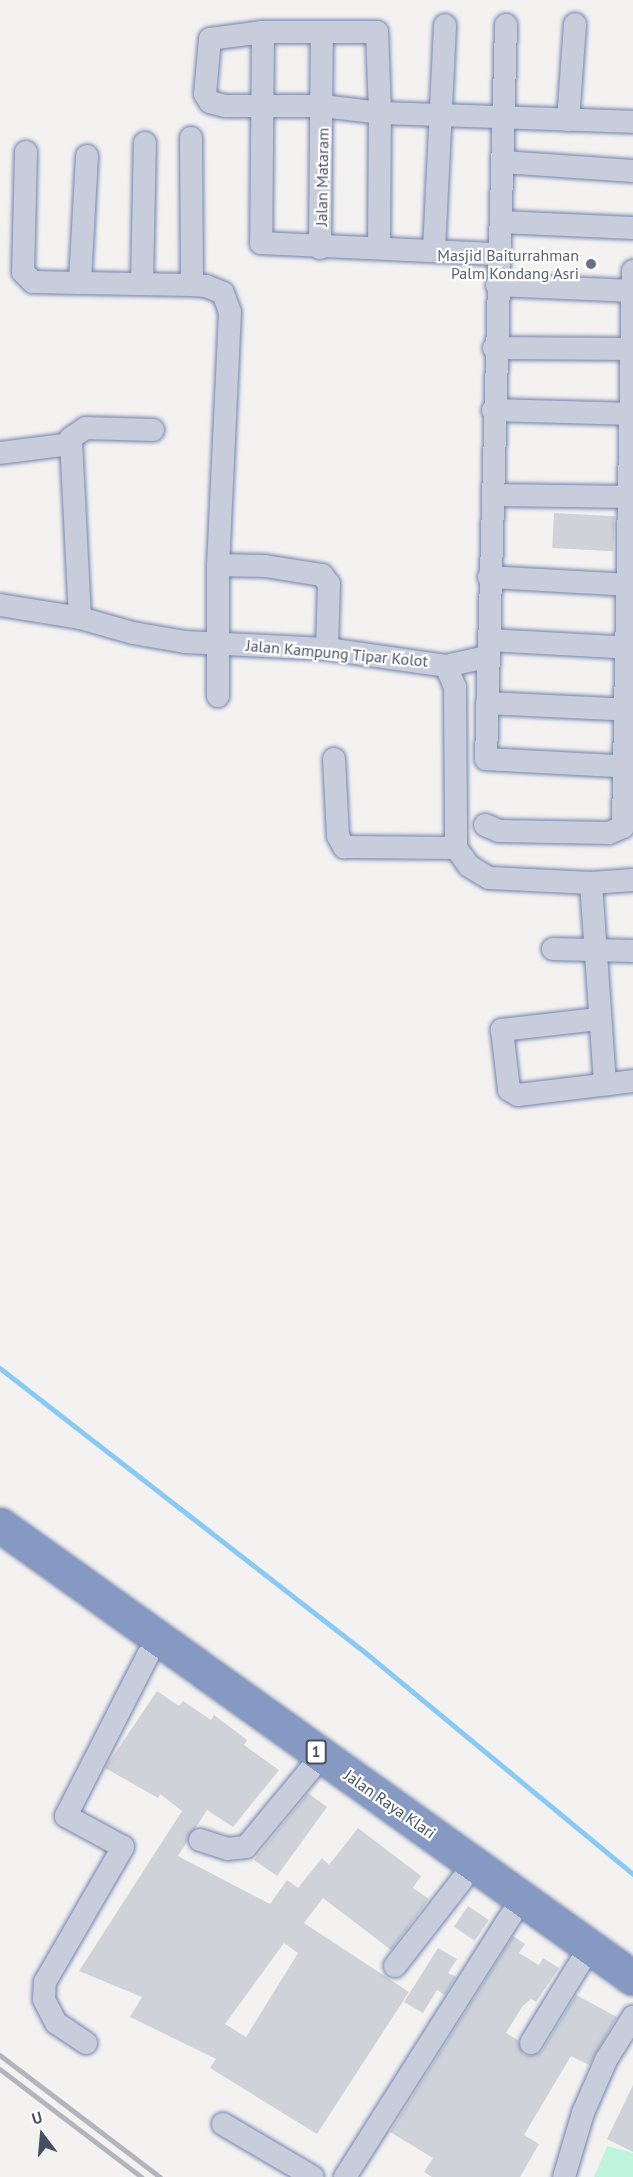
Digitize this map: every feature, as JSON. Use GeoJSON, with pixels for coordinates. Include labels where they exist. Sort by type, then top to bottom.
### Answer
{"type":"FeatureCollection","features":[{"type":"Feature","properties":{"kind":"highway","name":"Jalan Raya Klari"},"geometry":{"type":"LineString","coordinates":[[0,1525],[633,1978]]}},
{"type":"Feature","properties":{"kind":"highway","name":"Jalan Raya Klari"},"geometry":{"type":"LineString","coordinates":[[0,1550],[633,2001]]}},
{"type":"Feature","properties":{"kind":"street"},"geometry":{"type":"LineString","coordinates":[[568,120],[575,24]]}},
{"type":"Feature","properties":{"kind":"street"},"geometry":{"type":"LineString","coordinates":[[434,251],[444,114],[445,25]]}},
{"type":"Feature","properties":{"kind":"street"},"geometry":{"type":"LineString","coordinates":[[506,25],[505,116],[494,348],[494,495],[489,577],[486,759],[628,767]]}},
{"type":"Feature","properties":{"kind":"street"},"geometry":{"type":"LineString","coordinates":[[379,248],[381,113],[376,32],[263,32],[210,39],[204,81],[205,94],[210,102],[323,106],[381,113],[633,122]]}},
{"type":"Feature","properties":{"kind":"street"},"geometry":{"type":"LineString","coordinates":[[263,32],[259,238],[269,246],[379,248],[498,254]]}},
{"type":"Feature","properties":{"kind":"street","name":"Jalan Mataram"},"geometry":{"type":"LineString","coordinates":[[320,248],[322,32]]}},
{"type":"Feature","properties":{"kind":"street"},"geometry":{"type":"LineString","coordinates":[[191,138],[192,285]]}},
{"type":"Feature","properties":{"kind":"street"},"geometry":{"type":"LineString","coordinates":[[142,282],[145,143]]}},
{"type":"Feature","properties":{"kind":"street"},"geometry":{"type":"LineString","coordinates":[[26,152],[23,272],[33,282],[142,282],[192,285],[223,293],[230,312],[218,565],[218,696]]}},
{"type":"Feature","properties":{"kind":"street"},"geometry":{"type":"LineString","coordinates":[[80,283],[87,156]]}},
{"type":"Feature","properties":{"kind":"street"},"geometry":{"type":"LineString","coordinates":[[503,162],[633,171]]}},
{"type":"Feature","properties":{"kind":"street"},"geometry":{"type":"LineString","coordinates":[[501,222],[633,228]]}},
{"type":"Feature","properties":{"kind":"street"},"geometry":{"type":"LineString","coordinates":[[485,825],[499,831],[616,832],[623,827],[628,767],[633,284],[497,285]]}},
{"type":"Feature","properties":{"kind":"street"},"geometry":{"type":"LineString","coordinates":[[494,348],[632,349]]}},
{"type":"Feature","properties":{"kind":"street"},"geometry":{"type":"LineString","coordinates":[[493,410],[633,414]]}},
{"type":"Feature","properties":{"kind":"street"},"geometry":{"type":"LineString","coordinates":[[80,618],[70,444],[76,431],[86,428],[153,430]]}},
{"type":"Feature","properties":{"kind":"street"},"geometry":{"type":"LineString","coordinates":[[0,453],[70,444]]}},
{"type":"Feature","properties":{"kind":"street"},"geometry":{"type":"LineString","coordinates":[[494,495],[630,497]]}},
{"type":"Feature","properties":{"kind":"street"},"geometry":{"type":"LineString","coordinates":[[218,565],[264,566],[322,575],[329,584],[327,649]]}},
{"type":"Feature","properties":{"kind":"street"},"geometry":{"type":"LineString","coordinates":[[489,577],[629,584]]}},
{"type":"Feature","properties":{"kind":"street","name":"Jalan Kampung Tipar Kolot"},"geometry":{"type":"LineString","coordinates":[[0,605],[80,618],[133,633],[218,643],[327,649],[446,666],[455,687],[456,848]]}},
{"type":"Feature","properties":{"kind":"street"},"geometry":{"type":"LineString","coordinates":[[446,666],[487,648],[629,648]]}},
{"type":"Feature","properties":{"kind":"street"},"geometry":{"type":"LineString","coordinates":[[487,703],[629,709]]}},
{"type":"Feature","properties":{"kind":"street"},"geometry":{"type":"LineString","coordinates":[[334,759],[338,836],[344,847],[456,848],[469,866],[489,878],[591,883],[633,880]]}},
{"type":"Feature","properties":{"kind":"street"},"geometry":{"type":"LineString","coordinates":[[591,883],[598,1019],[605,1085]]}},
{"type":"Feature","properties":{"kind":"street"},"geometry":{"type":"LineString","coordinates":[[553,949],[633,951]]}},
{"type":"Feature","properties":{"kind":"street"},"geometry":{"type":"LineString","coordinates":[[598,1019],[507,1026],[500,1035],[512,1093],[633,1081]]}},
{"type":"Feature","properties":{"kind":"street"},"geometry":{"type":"LineString","coordinates":[[86,2043],[56,2023],[44,1999],[45,1982],[123,1847],[66,1816],[148,1655]]}},
{"type":"Feature","properties":{"kind":"street"},"geometry":{"type":"LineString","coordinates":[[200,1840],[227,1849],[246,1847],[310,1770]]}},
{"type":"Feature","properties":{"kind":"street"},"geometry":{"type":"LineString","coordinates":[[395,1966],[462,1880]]}},
{"type":"Feature","properties":{"kind":"street"},"geometry":{"type":"LineString","coordinates":[[345,2177],[511,1915]]}},
{"type":"Feature","properties":{"kind":"street"},"geometry":{"type":"LineString","coordinates":[[531,2043],[580,1963]]}},
{"type":"Feature","properties":{"kind":"street"},"geometry":{"type":"LineString","coordinates":[[564,2177],[583,2113],[606,2060],[633,2017]]}},
{"type":"Feature","properties":{"kind":"street"},"geometry":{"type":"LineString","coordinates":[[223,2124],[313,2177]]}},
{"type":"Feature","properties":{"kind":"green space"},"geometry":{"type":"Polygon","coordinates":[[[607,2146],[633,2153],[633,2177],[594,2177],[607,2146]]]}},
{"type":"Feature","properties":{"kind":"building"},"geometry":{"type":"Polygon","coordinates":[[[554,513],[615,516],[613,551],[552,548],[554,513]]]}},
{"type":"Feature","properties":{"kind":"building"},"geometry":{"type":"Polygon","coordinates":[[[157,1691],[179,1706],[183,1701],[211,1720],[214,1715],[247,1740],[244,1745],[279,1770],[233,1827],[207,1810],[178,1856],[270,1904],[287,1880],[298,1888],[322,1858],[329,1865],[358,1828],[421,1876],[413,1888],[429,1899],[391,1950],[323,1898],[304,1923],[409,1992],[317,2134],[210,2068],[216,2059],[130,2017],[142,1997],[79,1971],[182,1811],[160,1794],[158,1798],[105,1768],[157,1691]],[[284,1943],[225,2024],[246,2037],[298,1953],[284,1943]]]}},
{"type":"Feature","properties":{"kind":"building"},"geometry":{"type":"Polygon","coordinates":[[[308,1793],[327,1807],[277,1876],[254,1860],[308,1793]]]}},
{"type":"Feature","properties":{"kind":"building"},"geometry":{"type":"Polygon","coordinates":[[[468,1906],[489,1920],[475,1941],[454,1927],[468,1906]]]}},
{"type":"Feature","properties":{"kind":"building"},"geometry":{"type":"Polygon","coordinates":[[[513,1936],[525,1944],[519,1953],[539,1965],[543,1958],[559,1968],[536,2002],[531,1999],[522,2007],[506,2033],[518,2040],[523,2054],[531,2056],[542,2051],[576,1995],[617,2017],[589,2065],[571,2056],[524,2135],[539,2144],[520,2177],[432,2177],[424,2172],[433,2158],[390,2132],[513,1936]]]}},
{"type":"Feature","properties":{"kind":"building"},"geometry":{"type":"Polygon","coordinates":[[[438,1948],[457,1959],[448,1973],[456,1977],[445,1995],[437,1990],[423,2013],[404,2002],[438,1948]]]}},
{"type":"Feature","properties":{"kind":"building"},"geometry":{"type":"Polygon","coordinates":[[[633,2085],[633,2152],[607,2139],[633,2085]]]}},
{"type":"Feature","properties":{"kind":"waterway"},"geometry":{"type":"LineString","coordinates":[[0,1368],[366,1653],[633,1874]]}},
{"type":"Feature","properties":{"kind":"railway"},"geometry":{"type":"LineString","coordinates":[[0,2055],[160,2177]]}},
{"type":"Feature","properties":{"kind":"railway"},"geometry":{"type":"LineString","coordinates":[[0,2069],[142,2177]]}},
{"type":"Feature","properties":{"kind":"place","name":"Masjid Baiturrahman Palm Kondang Asri"},"geometry":{"type":"Point","coordinates":[591,264]}}]}
